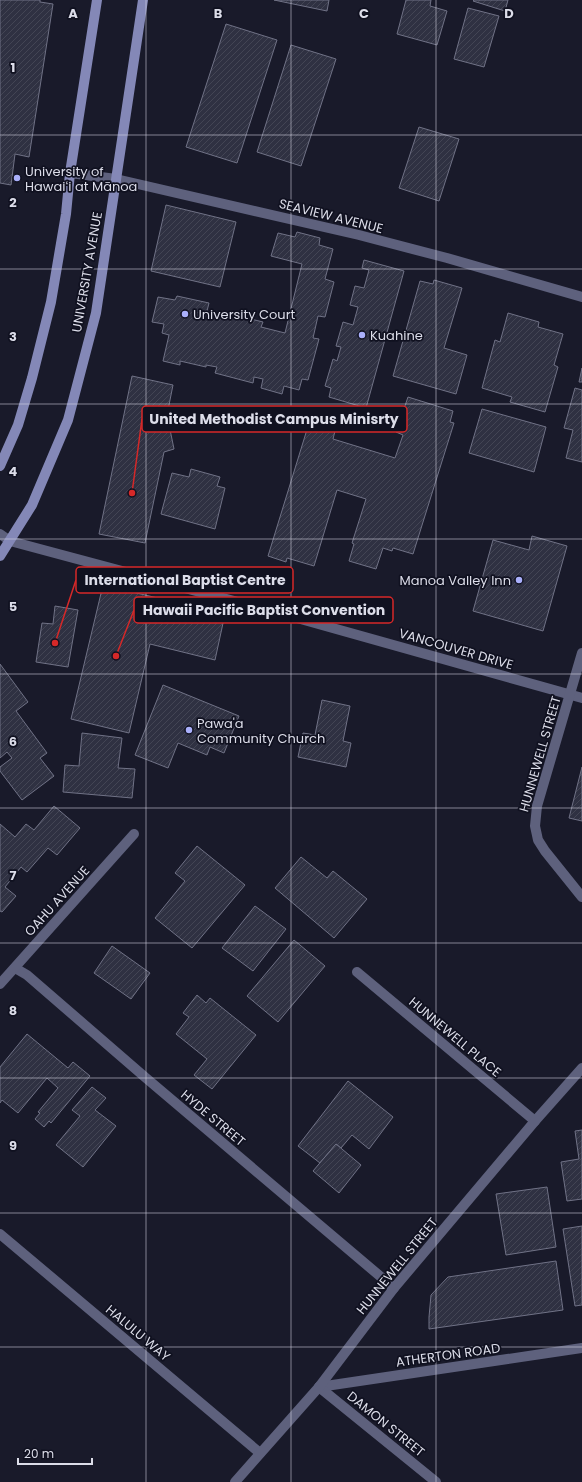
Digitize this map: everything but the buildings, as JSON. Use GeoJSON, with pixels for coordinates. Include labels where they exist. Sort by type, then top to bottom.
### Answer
{"type":"FeatureCollection","features":[{"type":"Feature","properties":{"kind":"main road"},"geometry":{"type":"LineString","coordinates":[[0,466],[18,425],[32,378],[49,310],[66,214],[70,173],[97,0]]}},
{"type":"Feature","properties":{"kind":"main road","name":"UNIVERSITY AVENUE"},"geometry":{"type":"LineString","coordinates":[[0,556],[32,505],[68,420],[96,313],[143,0]]}},
{"type":"Feature","properties":{"kind":"street","name":"SEAVIEW AVENUE"},"geometry":{"type":"LineString","coordinates":[[70,173],[116,179],[359,235],[447,258],[582,297]]}},
{"type":"Feature","properties":{"kind":"street","name":"VANCOUVER DRIVE"},"geometry":{"type":"LineString","coordinates":[[0,534],[10,541],[297,618],[582,698]]}},
{"type":"Feature","properties":{"kind":"street","name":"HUNNEWELL STREET"},"geometry":{"type":"LineString","coordinates":[[582,653],[537,806],[535,826],[541,846],[582,897]]}},
{"type":"Feature","properties":{"kind":"street","name":"OAHU AVENUE"},"geometry":{"type":"LineString","coordinates":[[0,984],[134,834]]}},
{"type":"Feature","properties":{"kind":"street","name":"HYDE STREET"},"geometry":{"type":"LineString","coordinates":[[15,968],[27,975],[394,1288]]}},
{"type":"Feature","properties":{"kind":"street","name":"HUNNEWELL PLACE"},"geometry":{"type":"LineString","coordinates":[[357,972],[535,1121]]}},
{"type":"Feature","properties":{"kind":"street","name":"HUNNEWELL STREET"},"geometry":{"type":"LineString","coordinates":[[235,1482],[319,1387],[394,1288],[535,1121],[582,1068]]}},
{"type":"Feature","properties":{"kind":"street","name":"HALULU WAY"},"geometry":{"type":"LineString","coordinates":[[0,1234],[260,1453]]}},
{"type":"Feature","properties":{"kind":"street","name":"ATHERTON ROAD"},"geometry":{"type":"LineString","coordinates":[[319,1387],[582,1348]]}},
{"type":"Feature","properties":{"kind":"street","name":"DAMON STREET"},"geometry":{"type":"LineString","coordinates":[[319,1387],[436,1482]]}},
{"type":"Feature","properties":{"kind":"place","name":"University of Hawaiʻi at Mānoa"},"geometry":{"type":"Point","coordinates":[17,178]}},
{"type":"Feature","properties":{"kind":"place","name":"University Court"},"geometry":{"type":"Point","coordinates":[185,314]}},
{"type":"Feature","properties":{"kind":"place","name":"Kuahine"},"geometry":{"type":"Point","coordinates":[362,335]}},
{"type":"Feature","properties":{"kind":"place","name":"United Methodist Campus Minisrty"},"geometry":{"type":"Point","coordinates":[132,493]}},
{"type":"Feature","properties":{"kind":"place","name":"Manoa Valley Inn"},"geometry":{"type":"Point","coordinates":[519,580]}},
{"type":"Feature","properties":{"kind":"place","name":"International Baptist Centre"},"geometry":{"type":"Point","coordinates":[55,643]}},
{"type":"Feature","properties":{"kind":"place","name":"Hawaii Pacific Baptist Convention"},"geometry":{"type":"Point","coordinates":[116,656]}},
{"type":"Feature","properties":{"kind":"place","name":"Pawa'a Community Church"},"geometry":{"type":"Point","coordinates":[189,730]}}]}
